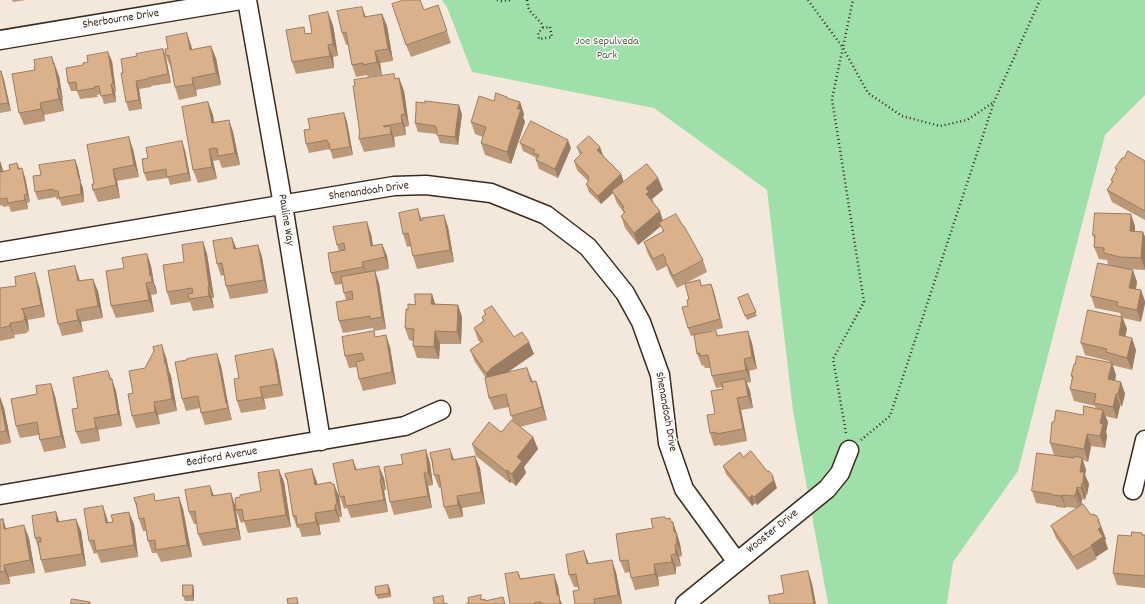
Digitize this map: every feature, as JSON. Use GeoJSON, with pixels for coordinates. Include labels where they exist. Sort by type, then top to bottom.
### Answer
{"type":"FeatureCollection","features":[{"type":"Feature","properties":{"kind":"street","name":"Sherbourne Drive"},"geometry":{"type":"LineString","coordinates":[[0,40],[241,0]]}},
{"type":"Feature","properties":{"kind":"street","name":"Pauline Way"},"geometry":{"type":"LineString","coordinates":[[247,0],[283,205],[321,441]]}},
{"type":"Feature","properties":{"kind":"street","name":"Shenandoah Drive"},"geometry":{"type":"LineString","coordinates":[[0,252],[394,186],[426,185],[491,193],[546,215],[588,247],[625,293],[641,322],[660,375],[668,443],[684,489],[737,562]]}},
{"type":"Feature","properties":{"kind":"street","name":"Bedford Avenue"},"geometry":{"type":"LineString","coordinates":[[0,495],[405,426],[441,410]]}},
{"type":"Feature","properties":{"kind":"street"},"geometry":{"type":"LineString","coordinates":[[1133,490],[1145,440]]}},
{"type":"Feature","properties":{"kind":"street","name":"Wooster Drive"},"geometry":{"type":"LineString","coordinates":[[685,604],[827,489],[840,473],[849,450]]}},
{"type":"Feature","properties":{"kind":"path"},"geometry":{"type":"LineString","coordinates":[[497,0],[513,0]]}},
{"type":"Feature","properties":{"kind":"path"},"geometry":{"type":"LineString","coordinates":[[527,0],[528,10],[542,24],[543,28]]}},
{"type":"Feature","properties":{"kind":"path"},"geometry":{"type":"LineString","coordinates":[[808,0],[843,48],[868,93],[902,116],[940,126],[967,120],[994,102]]}},
{"type":"Feature","properties":{"kind":"path"},"geometry":{"type":"LineString","coordinates":[[853,0],[832,98],[864,302],[833,359],[849,450],[890,416],[994,102],[1040,0]]}},
{"type":"Feature","properties":{"kind":"path"},"geometry":{"type":"LineString","coordinates":[[550,27],[552,37],[539,38],[538,33],[543,28],[550,27]]}},
{"type":"Feature","properties":{"kind":"green space","name":"Joe Sepulveda Park"},"geometry":{"type":"Polygon","coordinates":[[[442,0],[1145,0],[1145,95],[1105,135],[1018,471],[953,562],[947,604],[828,604],[793,411],[767,190],[654,108],[472,72],[447,7],[442,0]]]}},
{"type":"Feature","properties":{"kind":"building"},"geometry":{"type":"Polygon","coordinates":[[[404,0],[420,0],[424,10],[438,5],[447,31],[406,45],[392,4],[404,0]]]}},
{"type":"Feature","properties":{"kind":"building"},"geometry":{"type":"Polygon","coordinates":[[[362,7],[364,17],[382,14],[388,49],[375,51],[377,62],[363,65],[363,63],[352,65],[346,32],[342,33],[337,11],[362,7]]]}},
{"type":"Feature","properties":{"kind":"building"},"geometry":{"type":"Polygon","coordinates":[[[328,12],[333,44],[328,45],[330,56],[292,62],[286,30],[304,27],[305,34],[312,33],[309,16],[328,12]]]}},
{"type":"Feature","properties":{"kind":"building"},"geometry":{"type":"Polygon","coordinates":[[[187,33],[190,50],[211,46],[216,73],[192,78],[193,84],[175,87],[169,55],[166,56],[165,49],[168,49],[166,37],[187,33]]]}},
{"type":"Feature","properties":{"kind":"building"},"geometry":{"type":"Polygon","coordinates":[[[163,49],[168,74],[136,81],[139,100],[126,102],[121,73],[123,73],[121,59],[137,56],[136,54],[163,49]]]}},
{"type":"Feature","properties":{"kind":"building"},"geometry":{"type":"Polygon","coordinates":[[[108,52],[113,83],[111,84],[113,94],[101,96],[99,86],[77,91],[76,82],[68,83],[66,68],[83,65],[83,63],[88,62],[87,56],[108,52]]]}},
{"type":"Feature","properties":{"kind":"building"},"geometry":{"type":"Polygon","coordinates":[[[52,57],[59,88],[57,88],[59,99],[40,103],[41,109],[19,113],[12,74],[35,70],[34,60],[52,57]]]}},
{"type":"Feature","properties":{"kind":"building"},"geometry":{"type":"Polygon","coordinates":[[[0,71],[8,103],[0,104],[0,71]]]}},
{"type":"Feature","properties":{"kind":"building"},"geometry":{"type":"Polygon","coordinates":[[[394,74],[395,79],[399,78],[405,114],[401,115],[402,123],[383,126],[390,126],[391,134],[359,139],[360,134],[353,86],[355,86],[354,80],[394,74]]]}},
{"type":"Feature","properties":{"kind":"building"},"geometry":{"type":"Polygon","coordinates":[[[496,93],[520,102],[517,109],[521,109],[507,152],[481,143],[486,127],[471,122],[479,96],[494,101],[496,93]]]}},
{"type":"Feature","properties":{"kind":"building"},"geometry":{"type":"Polygon","coordinates":[[[425,101],[459,105],[455,137],[437,135],[436,126],[415,123],[416,102],[425,103],[425,101]]]}},
{"type":"Feature","properties":{"kind":"building"},"geometry":{"type":"Polygon","coordinates":[[[208,102],[212,123],[229,120],[235,153],[218,156],[217,148],[209,149],[212,167],[193,170],[182,107],[208,102]]]}},
{"type":"Feature","properties":{"kind":"building"},"geometry":{"type":"Polygon","coordinates":[[[344,113],[350,147],[330,150],[327,140],[306,144],[304,130],[310,129],[308,119],[344,113]]]}},
{"type":"Feature","properties":{"kind":"building"},"geometry":{"type":"Polygon","coordinates":[[[531,121],[568,140],[555,169],[536,160],[539,155],[533,153],[535,150],[520,143],[531,121]]]}},
{"type":"Feature","properties":{"kind":"building"},"geometry":{"type":"Polygon","coordinates":[[[589,136],[600,147],[597,150],[621,174],[598,196],[586,184],[589,181],[589,177],[574,161],[582,153],[577,147],[589,136]]]}},
{"type":"Feature","properties":{"kind":"building"},"geometry":{"type":"Polygon","coordinates":[[[129,137],[134,165],[113,169],[116,185],[93,190],[92,184],[94,184],[87,145],[129,137]]]}},
{"type":"Feature","properties":{"kind":"building"},"geometry":{"type":"Polygon","coordinates":[[[182,141],[188,173],[167,177],[166,169],[144,173],[142,159],[148,158],[146,148],[182,141]]]}},
{"type":"Feature","properties":{"kind":"building"},"geometry":{"type":"Polygon","coordinates":[[[1128,151],[1145,161],[1145,211],[1107,190],[1113,181],[1111,180],[1117,169],[1115,168],[1128,151]]]}},
{"type":"Feature","properties":{"kind":"building"},"geometry":{"type":"Polygon","coordinates":[[[75,160],[80,179],[81,194],[59,198],[58,191],[54,191],[53,189],[35,192],[33,176],[41,175],[39,165],[75,160]]]}},
{"type":"Feature","properties":{"kind":"building"},"geometry":{"type":"Polygon","coordinates":[[[0,163],[1,172],[10,170],[9,165],[17,163],[18,169],[22,168],[27,194],[24,195],[25,200],[8,203],[7,198],[0,199],[0,163]]]}},
{"type":"Feature","properties":{"kind":"building"},"geometry":{"type":"Polygon","coordinates":[[[647,164],[658,178],[646,188],[649,192],[646,194],[660,211],[634,233],[621,216],[625,212],[622,208],[624,207],[612,191],[647,164]]]}},
{"type":"Feature","properties":{"kind":"building"},"geometry":{"type":"Polygon","coordinates":[[[418,209],[420,221],[423,220],[422,218],[444,215],[450,250],[413,256],[408,233],[403,234],[399,213],[418,209]]]}},
{"type":"Feature","properties":{"kind":"building"},"geometry":{"type":"Polygon","coordinates":[[[1095,213],[1131,214],[1130,231],[1143,232],[1141,258],[1120,257],[1104,253],[1104,248],[1094,247],[1095,235],[1093,235],[1095,213]]]}},
{"type":"Feature","properties":{"kind":"building"},"geometry":{"type":"Polygon","coordinates":[[[676,214],[703,260],[673,276],[663,254],[653,259],[644,242],[664,231],[659,223],[676,214]]]}},
{"type":"Feature","properties":{"kind":"building"},"geometry":{"type":"Polygon","coordinates":[[[367,222],[371,246],[382,244],[385,257],[362,262],[363,267],[331,273],[328,253],[345,250],[344,243],[337,245],[333,227],[367,222]]]}},
{"type":"Feature","properties":{"kind":"building"},"geometry":{"type":"Polygon","coordinates":[[[232,238],[234,249],[258,245],[264,280],[226,286],[222,263],[217,264],[213,241],[232,238]]]}},
{"type":"Feature","properties":{"kind":"building"},"geometry":{"type":"Polygon","coordinates":[[[203,242],[209,296],[189,299],[188,294],[193,293],[192,288],[167,292],[163,265],[184,262],[182,245],[203,242]]]}},
{"type":"Feature","properties":{"kind":"building"},"geometry":{"type":"Polygon","coordinates":[[[147,254],[152,282],[146,283],[149,300],[111,306],[106,271],[124,268],[122,258],[147,254]]]}},
{"type":"Feature","properties":{"kind":"building"},"geometry":{"type":"Polygon","coordinates":[[[1098,263],[1133,270],[1129,288],[1141,290],[1137,310],[1117,306],[1118,302],[1091,296],[1098,263]]]}},
{"type":"Feature","properties":{"kind":"building"},"geometry":{"type":"Polygon","coordinates":[[[75,266],[78,281],[93,279],[98,306],[76,310],[78,320],[58,324],[48,271],[75,266]]]}},
{"type":"Feature","properties":{"kind":"building"},"geometry":{"type":"Polygon","coordinates":[[[375,271],[382,317],[370,319],[370,316],[339,321],[336,302],[353,299],[352,291],[344,293],[341,277],[375,271]]]}},
{"type":"Feature","properties":{"kind":"building"},"geometry":{"type":"Polygon","coordinates":[[[35,273],[41,305],[21,309],[23,309],[25,319],[23,321],[10,323],[10,326],[0,328],[0,288],[16,286],[15,277],[35,273]]]}},
{"type":"Feature","properties":{"kind":"building"},"geometry":{"type":"Polygon","coordinates":[[[700,280],[701,286],[711,284],[720,319],[688,328],[682,307],[688,306],[687,300],[689,299],[685,284],[700,280]]]}},
{"type":"Feature","properties":{"kind":"building"},"geometry":{"type":"Polygon","coordinates":[[[415,294],[432,294],[431,304],[458,305],[457,332],[435,331],[434,347],[413,346],[414,329],[405,328],[406,309],[408,310],[408,304],[415,305],[415,294]]]}},
{"type":"Feature","properties":{"kind":"building"},"geometry":{"type":"Polygon","coordinates":[[[748,294],[756,312],[745,316],[738,298],[748,294]]]}},
{"type":"Feature","properties":{"kind":"building"},"geometry":{"type":"Polygon","coordinates":[[[492,306],[514,337],[522,332],[529,342],[486,373],[470,350],[483,341],[474,328],[484,321],[482,317],[486,314],[484,311],[492,306]]]}},
{"type":"Feature","properties":{"kind":"building"},"geometry":{"type":"Polygon","coordinates":[[[1088,310],[1122,317],[1119,335],[1132,338],[1127,358],[1106,352],[1107,349],[1081,343],[1088,310]]]}},
{"type":"Feature","properties":{"kind":"building"},"geometry":{"type":"Polygon","coordinates":[[[374,331],[375,337],[386,335],[392,372],[359,379],[356,362],[364,360],[362,353],[345,356],[342,337],[374,331]]]}},
{"type":"Feature","properties":{"kind":"building"},"geometry":{"type":"Polygon","coordinates":[[[716,331],[717,336],[748,331],[752,357],[744,359],[746,370],[712,376],[708,355],[700,356],[700,353],[697,354],[694,335],[716,331]]]}},
{"type":"Feature","properties":{"kind":"building"},"geometry":{"type":"Polygon","coordinates":[[[162,345],[172,399],[154,402],[155,412],[132,416],[128,394],[133,393],[129,371],[145,368],[154,351],[153,347],[162,345]]]}},
{"type":"Feature","properties":{"kind":"building"},"geometry":{"type":"Polygon","coordinates":[[[273,349],[279,384],[260,387],[262,397],[237,401],[234,379],[239,378],[235,356],[273,349]]]}},
{"type":"Feature","properties":{"kind":"building"},"geometry":{"type":"Polygon","coordinates":[[[217,354],[228,408],[201,413],[198,396],[182,399],[175,362],[217,354]]]}},
{"type":"Feature","properties":{"kind":"building"},"geometry":{"type":"Polygon","coordinates":[[[1077,356],[1112,363],[1108,379],[1121,382],[1113,407],[1094,403],[1096,394],[1070,389],[1073,376],[1071,376],[1077,356]]]}},
{"type":"Feature","properties":{"kind":"building"},"geometry":{"type":"Polygon","coordinates":[[[527,368],[531,382],[536,381],[542,407],[511,416],[506,394],[489,398],[485,378],[527,368]]]}},
{"type":"Feature","properties":{"kind":"building"},"geometry":{"type":"Polygon","coordinates":[[[108,371],[110,379],[112,379],[118,414],[94,418],[96,428],[76,432],[72,409],[78,408],[73,378],[108,371]]]}},
{"type":"Feature","properties":{"kind":"building"},"geometry":{"type":"Polygon","coordinates":[[[745,379],[748,396],[737,398],[743,429],[716,434],[716,432],[710,433],[707,415],[715,414],[711,391],[723,389],[722,383],[745,379]]]}},
{"type":"Feature","properties":{"kind":"building"},"geometry":{"type":"Polygon","coordinates":[[[51,384],[61,436],[40,440],[37,422],[16,426],[11,399],[37,394],[36,386],[51,384]]]}},
{"type":"Feature","properties":{"kind":"building"},"geometry":{"type":"Polygon","coordinates":[[[0,399],[6,431],[0,432],[0,399]]]}},
{"type":"Feature","properties":{"kind":"building"},"geometry":{"type":"Polygon","coordinates":[[[1084,406],[1103,410],[1100,423],[1103,424],[1100,436],[1087,434],[1084,449],[1050,443],[1052,422],[1054,422],[1056,410],[1083,415],[1084,406]]]}},
{"type":"Feature","properties":{"kind":"building"},"geometry":{"type":"Polygon","coordinates":[[[512,420],[533,437],[517,457],[522,461],[512,474],[472,444],[489,422],[501,432],[512,420]]]}},
{"type":"Feature","properties":{"kind":"building"},"geometry":{"type":"Polygon","coordinates":[[[450,449],[452,460],[475,456],[481,492],[457,496],[458,505],[444,507],[439,475],[434,475],[430,453],[450,449]]]}},
{"type":"Feature","properties":{"kind":"building"},"geometry":{"type":"Polygon","coordinates":[[[426,450],[428,473],[424,473],[428,496],[390,502],[384,467],[403,464],[401,455],[426,450]]]}},
{"type":"Feature","properties":{"kind":"building"},"geometry":{"type":"Polygon","coordinates":[[[751,451],[767,471],[769,471],[773,476],[772,478],[774,480],[754,497],[752,495],[749,498],[723,466],[740,452],[743,457],[751,451]]]}},
{"type":"Feature","properties":{"kind":"building"},"geometry":{"type":"Polygon","coordinates":[[[1037,453],[1074,458],[1075,456],[1082,458],[1080,472],[1084,472],[1083,483],[1081,488],[1077,487],[1075,496],[1052,495],[1032,491],[1037,453]]]}},
{"type":"Feature","properties":{"kind":"building"},"geometry":{"type":"Polygon","coordinates":[[[353,460],[355,470],[379,466],[384,500],[346,506],[344,496],[340,497],[333,464],[353,460]]]}},
{"type":"Feature","properties":{"kind":"building"},"geometry":{"type":"Polygon","coordinates":[[[312,469],[315,485],[331,482],[334,484],[337,504],[335,505],[335,510],[315,513],[316,522],[297,525],[296,516],[293,516],[287,478],[285,474],[312,469]]]}},
{"type":"Feature","properties":{"kind":"building"},"geometry":{"type":"Polygon","coordinates":[[[279,470],[286,515],[244,521],[242,509],[236,510],[235,498],[240,497],[240,495],[261,491],[258,473],[279,470]]]}},
{"type":"Feature","properties":{"kind":"building"},"geometry":{"type":"Polygon","coordinates":[[[210,486],[212,496],[231,493],[237,528],[198,534],[195,511],[189,512],[185,490],[210,486]]]}},
{"type":"Feature","properties":{"kind":"building"},"geometry":{"type":"Polygon","coordinates":[[[154,494],[155,501],[179,497],[187,545],[156,550],[155,540],[148,541],[144,518],[139,519],[134,498],[154,494]]]}},
{"type":"Feature","properties":{"kind":"building"},"geometry":{"type":"Polygon","coordinates":[[[1083,504],[1091,515],[1096,515],[1101,527],[1098,529],[1103,537],[1091,545],[1092,546],[1073,557],[1051,526],[1083,504]]]}},
{"type":"Feature","properties":{"kind":"building"},"geometry":{"type":"Polygon","coordinates":[[[103,506],[106,523],[113,522],[111,515],[129,512],[134,545],[96,551],[94,540],[89,541],[84,509],[103,506]]]}},
{"type":"Feature","properties":{"kind":"building"},"geometry":{"type":"Polygon","coordinates":[[[56,512],[57,522],[76,519],[82,554],[41,560],[38,542],[41,542],[40,537],[35,538],[32,516],[56,512]]]}},
{"type":"Feature","properties":{"kind":"building"},"geometry":{"type":"Polygon","coordinates":[[[665,517],[666,519],[670,518],[671,522],[673,522],[674,532],[676,532],[676,554],[671,555],[672,562],[654,564],[655,574],[631,578],[628,560],[620,561],[616,534],[653,528],[651,519],[665,517]]]}},
{"type":"Feature","properties":{"kind":"building"},"geometry":{"type":"Polygon","coordinates":[[[3,519],[4,529],[24,525],[30,560],[4,565],[5,571],[0,572],[0,520],[3,519]]]}},
{"type":"Feature","properties":{"kind":"building"},"geometry":{"type":"Polygon","coordinates":[[[1132,532],[1142,533],[1142,535],[1145,535],[1145,576],[1113,573],[1118,535],[1131,536],[1132,532]]]}},
{"type":"Feature","properties":{"kind":"building"},"geometry":{"type":"Polygon","coordinates":[[[584,551],[587,564],[612,560],[618,595],[594,599],[595,604],[575,604],[573,591],[579,590],[576,574],[569,575],[566,555],[584,551]]]}},
{"type":"Feature","properties":{"kind":"building"},"geometry":{"type":"Polygon","coordinates":[[[808,571],[814,604],[770,604],[768,596],[784,593],[781,576],[808,571]]]}},
{"type":"Feature","properties":{"kind":"building"},"geometry":{"type":"Polygon","coordinates":[[[518,572],[520,579],[554,574],[560,604],[542,604],[541,602],[534,604],[510,604],[505,574],[518,572]]]}},
{"type":"Feature","properties":{"kind":"building"},"geometry":{"type":"Polygon","coordinates":[[[183,585],[193,585],[192,596],[183,596],[183,585]]]}},
{"type":"Feature","properties":{"kind":"building"},"geometry":{"type":"Polygon","coordinates":[[[388,585],[389,593],[376,595],[375,587],[388,585]]]}},
{"type":"Feature","properties":{"kind":"building"},"geometry":{"type":"Polygon","coordinates":[[[481,595],[481,600],[485,599],[485,601],[503,597],[505,604],[467,604],[469,602],[468,598],[481,595]]]}},
{"type":"Feature","properties":{"kind":"building"},"geometry":{"type":"Polygon","coordinates":[[[443,596],[444,604],[434,604],[433,598],[443,596]]]}},
{"type":"Feature","properties":{"kind":"building"},"geometry":{"type":"Polygon","coordinates":[[[297,598],[298,604],[288,604],[287,599],[297,598]]]}},
{"type":"Feature","properties":{"kind":"building"},"geometry":{"type":"Polygon","coordinates":[[[72,599],[90,602],[90,604],[71,604],[72,599]]]}}]}
